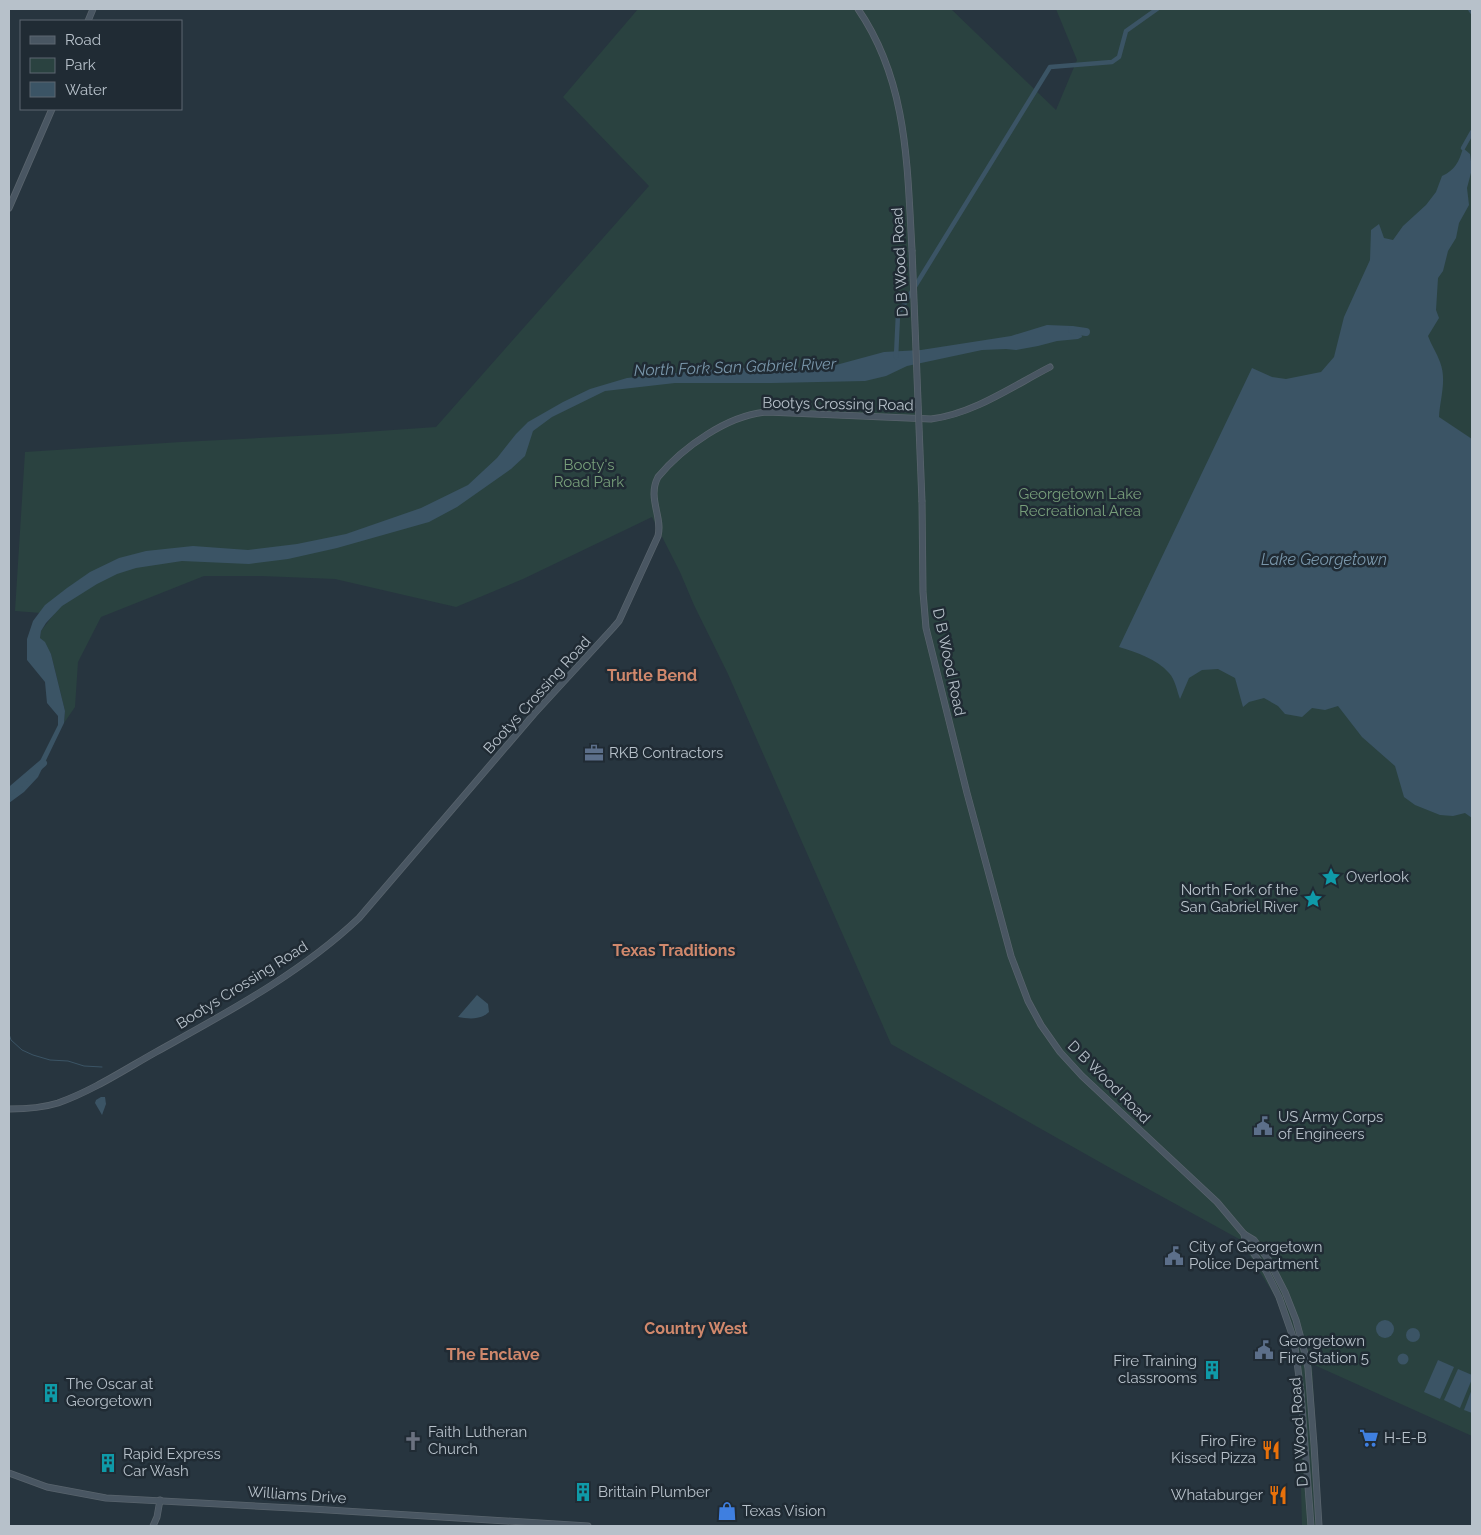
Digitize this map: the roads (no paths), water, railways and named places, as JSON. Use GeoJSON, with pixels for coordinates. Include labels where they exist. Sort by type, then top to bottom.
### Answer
{"type":"FeatureCollection","features":[{"type":"Feature","properties":{"kind":"main road","name":"D B Wood Road"},"geometry":{"type":"LineString","coordinates":[[858,9],[877,40],[898,96],[907,163],[922,502],[923,592],[926,628],[967,793],[1011,956],[1028,1001],[1060,1052],[1082,1076],[1217,1202],[1244,1234],[1254,1240],[1268,1259],[1290,1304],[1302,1340],[1308,1368],[1319,1526]]}},
{"type":"Feature","properties":{"kind":"main road"},"geometry":{"type":"LineString","coordinates":[[9,208],[52,110]]}},
{"type":"Feature","properties":{"kind":"main road","name":"Bootys Crossing Road"},"geometry":{"type":"LineString","coordinates":[[9,1109],[37,1108],[56,1103],[119,1073],[182,1038],[292,972],[332,942],[358,918],[534,714],[619,621],[658,536],[660,528],[655,503],[656,482],[666,468],[684,452],[719,427],[740,417],[766,412],[931,419],[969,409],[1050,367]]}},
{"type":"Feature","properties":{"kind":"main road","name":"D B Wood Road"},"geometry":{"type":"LineString","coordinates":[[1244,1234],[1245,1241],[1272,1283],[1294,1340],[1301,1392],[1311,1526]]}},
{"type":"Feature","properties":{"kind":"main road"},"geometry":{"type":"LineString","coordinates":[[1272,1283],[1278,1278]]}},
{"type":"Feature","properties":{"kind":"main road"},"geometry":{"type":"LineString","coordinates":[[1294,1340],[1302,1340]]}},
{"type":"Feature","properties":{"kind":"main road","name":"Williams Drive"},"geometry":{"type":"LineString","coordinates":[[9,1473],[47,1487],[106,1498],[588,1526]]}},
{"type":"Feature","properties":{"kind":"main road"},"geometry":{"type":"LineString","coordinates":[[1307,1474],[1315,1474]]}},
{"type":"Feature","properties":{"kind":"main road"},"geometry":{"type":"LineString","coordinates":[[153,1526],[160,1500]]}},
{"type":"Feature","properties":{"kind":"water","name":"Lake Georgetown"},"geometry":{"type":"Polygon","coordinates":[[[1463,148],[1470,154],[1472,169],[1467,188],[1469,205],[1459,223],[1456,238],[1448,251],[1443,271],[1438,278],[1436,310],[1439,318],[1428,336],[1439,359],[1443,376],[1439,417],[1472,439],[1472,818],[1465,813],[1453,816],[1440,815],[1415,805],[1404,797],[1395,766],[1362,737],[1338,706],[1325,710],[1312,708],[1302,717],[1285,714],[1278,706],[1264,698],[1249,702],[1243,707],[1235,678],[1218,669],[1202,670],[1189,678],[1180,699],[1173,678],[1164,668],[1146,657],[1119,647],[1252,368],[1272,377],[1286,379],[1321,372],[1334,357],[1344,317],[1370,260],[1371,230],[1379,224],[1384,238],[1393,240],[1403,226],[1426,205],[1436,192],[1442,176],[1456,165],[1463,148]]]}},
{"type":"Feature","properties":{"kind":"water"},"geometry":{"type":"Polygon","coordinates":[[[1047,325],[1072,326],[1080,329],[1082,337],[1016,350],[982,350],[907,366],[886,376],[865,381],[675,383],[605,391],[552,417],[533,431],[525,456],[511,469],[457,507],[429,522],[337,548],[288,559],[249,564],[182,561],[136,568],[117,574],[62,606],[41,631],[40,638],[45,642],[51,654],[65,711],[64,723],[38,777],[24,792],[9,803],[9,794],[34,773],[58,725],[58,716],[47,703],[45,682],[27,660],[27,639],[33,621],[45,605],[67,588],[90,572],[119,558],[146,551],[193,546],[248,550],[297,544],[346,534],[421,508],[468,485],[497,458],[528,422],[590,389],[627,378],[726,368],[776,370],[836,365],[884,352],[921,350],[1011,336],[1047,325]]]}},
{"type":"Feature","properties":{"kind":"water"},"geometry":{"type":"Polygon","coordinates":[[[477,995],[488,1004],[489,1012],[479,1018],[458,1017],[477,995]]]}},
{"type":"Feature","properties":{"kind":"water"},"geometry":{"type":"Polygon","coordinates":[[[101,1097],[105,1097],[106,1104],[102,1115],[95,1103],[101,1097]]]}},
{"type":"Feature","properties":{"kind":"water"},"geometry":{"type":"Polygon","coordinates":[[[1385,1320],[1391,1323],[1394,1329],[1391,1335],[1385,1338],[1379,1335],[1376,1329],[1379,1323],[1385,1320]]]}},
{"type":"Feature","properties":{"kind":"water"},"geometry":{"type":"Polygon","coordinates":[[[1410,1328],[1416,1328],[1420,1335],[1416,1342],[1410,1342],[1406,1338],[1406,1332],[1410,1328]]]}},
{"type":"Feature","properties":{"kind":"water"},"geometry":{"type":"Polygon","coordinates":[[[1401,1354],[1405,1354],[1408,1359],[1407,1363],[1401,1364],[1398,1361],[1398,1357],[1401,1354]]]}},
{"type":"Feature","properties":{"kind":"water"},"geometry":{"type":"Polygon","coordinates":[[[1438,1360],[1454,1367],[1440,1399],[1424,1392],[1438,1360]]]}},
{"type":"Feature","properties":{"kind":"water"},"geometry":{"type":"Polygon","coordinates":[[[1458,1369],[1472,1375],[1460,1408],[1444,1400],[1458,1369]]]}},
{"type":"Feature","properties":{"kind":"water"},"geometry":{"type":"Polygon","coordinates":[[[1472,1389],[1472,1413],[1464,1410],[1472,1389]]]}},
{"type":"Feature","properties":{"kind":"waterway"},"geometry":{"type":"LineString","coordinates":[[896,357],[898,314],[1050,67],[1112,62],[1119,57],[1126,31],[1157,9]]}},
{"type":"Feature","properties":{"kind":"waterway"},"geometry":{"type":"LineString","coordinates":[[1463,148],[1472,132]]}},
{"type":"Feature","properties":{"kind":"waterway","name":"North Fork San Gabriel River"},"geometry":{"type":"LineString","coordinates":[[1072,330],[1086,332]]}},
{"type":"Feature","properties":{"kind":"waterway","name":"North Fork San Gabriel River"},"geometry":{"type":"LineString","coordinates":[[9,792],[43,763]]}},
{"type":"Feature","properties":{"kind":"waterway"},"geometry":{"type":"LineString","coordinates":[[9,1034],[11,1040],[22,1050],[33,1055],[50,1060],[68,1061],[84,1066],[102,1067]]}},
{"type":"Feature","properties":{"kind":"place","name":"RKB Contractors"},"geometry":{"type":"Point","coordinates":[594,753]}},
{"type":"Feature","properties":{"kind":"place","name":"Overlook"},"geometry":{"type":"Point","coordinates":[1331,877]}},
{"type":"Feature","properties":{"kind":"place","name":"North Fork of the San Gabriel River"},"geometry":{"type":"Point","coordinates":[1313,899]}},
{"type":"Feature","properties":{"kind":"place","name":"US Army Corps of Engineers"},"geometry":{"type":"Point","coordinates":[1263,1126]}},
{"type":"Feature","properties":{"kind":"place","name":"City of Georgetown Police Department"},"geometry":{"type":"Point","coordinates":[1174,1256]}},
{"type":"Feature","properties":{"kind":"place","name":"Georgetown Fire Station 5"},"geometry":{"type":"Point","coordinates":[1264,1350]}},
{"type":"Feature","properties":{"kind":"place","name":"Fire Training classrooms"},"geometry":{"type":"Point","coordinates":[1212,1370]}},
{"type":"Feature","properties":{"kind":"place","name":"The Oscar at Georgetown"},"geometry":{"type":"Point","coordinates":[51,1393]}},
{"type":"Feature","properties":{"kind":"place","name":"H-E-B"},"geometry":{"type":"Point","coordinates":[1369,1438]}},
{"type":"Feature","properties":{"kind":"place","name":"Faith Lutheran Church"},"geometry":{"type":"Point","coordinates":[413,1441]}},
{"type":"Feature","properties":{"kind":"place","name":"Firo Fire Kissed Pizza"},"geometry":{"type":"Point","coordinates":[1271,1450]}},
{"type":"Feature","properties":{"kind":"place","name":"Rapid Express Car Wash"},"geometry":{"type":"Point","coordinates":[108,1463]}},
{"type":"Feature","properties":{"kind":"place","name":"Brittain Plumber"},"geometry":{"type":"Point","coordinates":[583,1492]}},
{"type":"Feature","properties":{"kind":"place","name":"Whataburger"},"geometry":{"type":"Point","coordinates":[1278,1495]}},
{"type":"Feature","properties":{"kind":"place","name":"Texas Vision"},"geometry":{"type":"Point","coordinates":[727,1511]}},
{"type":"Feature","properties":{"kind":"district","name":"Turtle Bend"},"geometry":{"type":"Point","coordinates":[652,675]}},
{"type":"Feature","properties":{"kind":"district","name":"Texas Traditions"},"geometry":{"type":"Point","coordinates":[674,950]}},
{"type":"Feature","properties":{"kind":"district","name":"Country West"},"geometry":{"type":"Point","coordinates":[696,1328]}},
{"type":"Feature","properties":{"kind":"district","name":"The Enclave"},"geometry":{"type":"Point","coordinates":[493,1354]}},
{"type":"Feature","properties":{"kind":"park label","name":"Booty's Road Park"},"geometry":{"type":"Point","coordinates":[589,474]}},
{"type":"Feature","properties":{"kind":"park label","name":"Georgetown Lake Recreational Area"},"geometry":{"type":"Point","coordinates":[1080,502]}}]}
